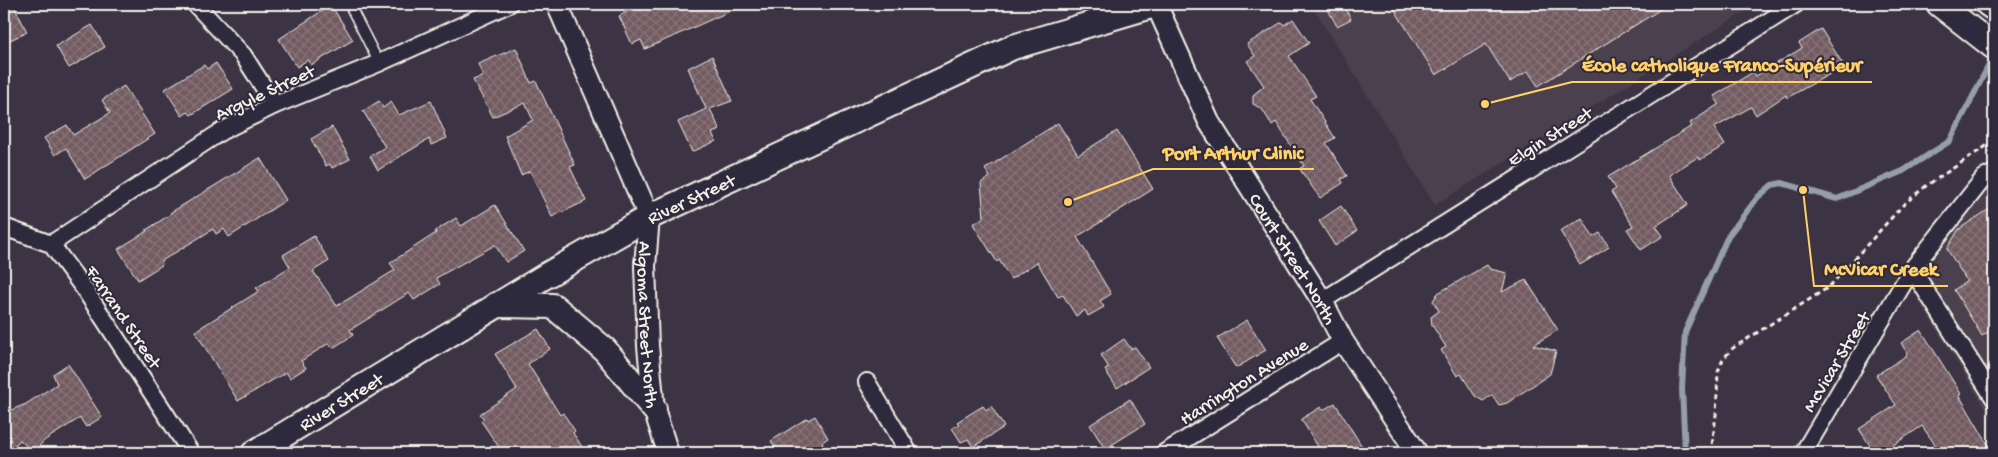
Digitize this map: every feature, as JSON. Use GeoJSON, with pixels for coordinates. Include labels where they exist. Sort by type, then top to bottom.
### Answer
{"type":"FeatureCollection","features":[{"type":"Feature","properties":{"kind":"main road","name":"River Street"},"geometry":{"type":"LineString","coordinates":[[254,453],[648,216],[1013,46],[1157,4]]}},
{"type":"Feature","properties":{"kind":"main road"},"geometry":{"type":"LineString","coordinates":[[1939,4],[1994,47]]}},
{"type":"Feature","properties":{"kind":"main road"},"geometry":{"type":"LineString","coordinates":[[1988,4],[1994,8]]}},
{"type":"Feature","properties":{"kind":"main road"},"geometry":{"type":"LineString","coordinates":[[496,306],[553,306],[605,350],[654,409]]}},
{"type":"Feature","properties":{"kind":"street"},"geometry":{"type":"LineString","coordinates":[[195,4],[243,55],[275,105]]}},
{"type":"Feature","properties":{"kind":"street","name":"Argyle Street"},"geometry":{"type":"LineString","coordinates":[[51,244],[222,131],[275,105],[379,63],[509,4]]}},
{"type":"Feature","properties":{"kind":"street","name":"Algoma Street North"},"geometry":{"type":"LineString","coordinates":[[557,4],[648,216],[645,266],[654,409],[668,453]]}},
{"type":"Feature","properties":{"kind":"street","name":"Court Street North"},"geometry":{"type":"LineString","coordinates":[[1157,4],[1209,122],[1322,301],[1343,341],[1417,453]]}},
{"type":"Feature","properties":{"kind":"street","name":"Elgin Street"},"geometry":{"type":"LineString","coordinates":[[1322,301],[1796,4]]}},
{"type":"Feature","properties":{"kind":"street","name":"McVicar Street"},"geometry":{"type":"LineString","coordinates":[[1803,453],[1912,270],[1984,178],[1994,173]]}},
{"type":"Feature","properties":{"kind":"street"},"geometry":{"type":"LineString","coordinates":[[4,227],[51,244]]}},
{"type":"Feature","properties":{"kind":"street","name":"Farrand Street"},"geometry":{"type":"LineString","coordinates":[[51,244],[85,290],[190,453]]}},
{"type":"Feature","properties":{"kind":"street"},"geometry":{"type":"LineString","coordinates":[[1912,270],[1994,398]]}},
{"type":"Feature","properties":{"kind":"street","name":"Harrington Avenue"},"geometry":{"type":"LineString","coordinates":[[1164,453],[1343,341]]}},
{"type":"Feature","properties":{"kind":"street"},"geometry":{"type":"LineString","coordinates":[[867,382],[908,453]]}},
{"type":"Feature","properties":{"kind":"lane"},"geometry":{"type":"LineString","coordinates":[[349,4],[379,63]]}},
{"type":"Feature","properties":{"kind":"path"},"geometry":{"type":"LineString","coordinates":[[1711,453],[1716,415],[1718,372],[1723,359],[1733,348],[1829,287],[1903,205],[1926,186],[1994,141]]}},
{"type":"Feature","properties":{"kind":"path"},"geometry":{"type":"LineString","coordinates":[[68,453],[81,447],[86,453]]}},
{"type":"Feature","properties":{"kind":"path"},"geometry":{"type":"LineString","coordinates":[[94,453],[101,449],[103,453]]}},
{"type":"Feature","properties":{"kind":"shaded area"},"geometry":{"type":"Polygon","coordinates":[[[1311,4],[1757,4],[1435,205],[1311,4]]]}},
{"type":"Feature","properties":{"kind":"shaded area"},"geometry":{"type":"Polygon","coordinates":[[[1994,187],[1994,422],[1917,298],[1944,242],[1977,200],[1994,187]]]}},
{"type":"Feature","properties":{"kind":"building"},"geometry":{"type":"Polygon","coordinates":[[[4,4],[13,4],[27,32],[4,43],[4,4]]]}},
{"type":"Feature","properties":{"kind":"building"},"geometry":{"type":"Polygon","coordinates":[[[624,4],[746,4],[645,49],[641,40],[632,44],[619,16],[628,11],[624,4]]]}},
{"type":"Feature","properties":{"kind":"building"},"geometry":{"type":"Polygon","coordinates":[[[1325,4],[1343,4],[1351,19],[1337,26],[1325,4]]]}},
{"type":"Feature","properties":{"kind":"building"},"geometry":{"type":"Polygon","coordinates":[[[1391,4],[1669,4],[1538,86],[1528,71],[1510,82],[1486,44],[1436,75],[1391,4]]]}},
{"type":"Feature","properties":{"kind":"building"},"geometry":{"type":"Polygon","coordinates":[[[331,5],[353,40],[311,65],[307,60],[297,67],[279,39],[331,5]]]}},
{"type":"Feature","properties":{"kind":"building"},"geometry":{"type":"Polygon","coordinates":[[[1293,19],[1309,43],[1289,56],[1316,96],[1310,99],[1335,138],[1326,143],[1347,176],[1341,179],[1343,183],[1320,198],[1301,171],[1300,168],[1304,166],[1276,122],[1272,125],[1262,109],[1253,104],[1253,95],[1264,86],[1247,61],[1255,56],[1247,44],[1282,22],[1284,25],[1293,19]]]}},
{"type":"Feature","properties":{"kind":"building"},"geometry":{"type":"Polygon","coordinates":[[[92,25],[105,47],[69,68],[56,46],[92,25]]]}},
{"type":"Feature","properties":{"kind":"building"},"geometry":{"type":"Polygon","coordinates":[[[1821,29],[1844,66],[1787,98],[1786,95],[1756,115],[1751,107],[1714,128],[1725,145],[1700,160],[1698,157],[1669,175],[1688,205],[1656,226],[1663,236],[1641,250],[1627,229],[1633,226],[1611,192],[1616,189],[1608,177],[1692,126],[1690,123],[1719,104],[1714,96],[1753,72],[1756,76],[1802,48],[1799,43],[1821,29]]]}},
{"type":"Feature","properties":{"kind":"building"},"geometry":{"type":"Polygon","coordinates":[[[516,48],[531,83],[536,81],[575,165],[570,167],[586,201],[552,217],[530,171],[521,175],[505,136],[533,120],[525,103],[493,117],[473,80],[483,76],[478,64],[516,48]]]}},
{"type":"Feature","properties":{"kind":"building"},"geometry":{"type":"Polygon","coordinates":[[[712,56],[732,101],[710,109],[720,130],[712,133],[716,141],[692,152],[678,122],[706,109],[688,68],[712,56]]]}},
{"type":"Feature","properties":{"kind":"building"},"geometry":{"type":"Polygon","coordinates":[[[216,63],[233,89],[191,115],[188,112],[182,116],[165,89],[204,65],[207,69],[216,63]]]}},
{"type":"Feature","properties":{"kind":"building"},"geometry":{"type":"Polygon","coordinates":[[[124,86],[155,134],[85,179],[66,148],[55,155],[44,138],[67,125],[73,135],[110,113],[102,100],[124,86]]]}},
{"type":"Feature","properties":{"kind":"building"},"geometry":{"type":"Polygon","coordinates":[[[379,101],[383,108],[391,102],[399,115],[431,101],[447,138],[431,145],[429,139],[378,170],[370,156],[385,147],[363,111],[379,101]]]}},
{"type":"Feature","properties":{"kind":"building"},"geometry":{"type":"Polygon","coordinates":[[[1058,123],[1078,155],[1117,131],[1153,189],[1077,237],[1111,294],[1100,301],[1104,307],[1088,316],[1085,310],[1076,316],[1063,295],[1058,297],[1037,262],[1011,279],[999,260],[997,262],[973,224],[984,217],[981,183],[990,177],[985,169],[1058,123]]]}},
{"type":"Feature","properties":{"kind":"building"},"geometry":{"type":"Polygon","coordinates":[[[332,127],[350,159],[332,168],[330,164],[326,166],[311,139],[332,127]]]}},
{"type":"Feature","properties":{"kind":"building"},"geometry":{"type":"Polygon","coordinates":[[[260,158],[286,200],[229,237],[224,229],[216,234],[213,229],[160,262],[162,265],[138,280],[118,249],[147,231],[170,213],[260,158]]]}},
{"type":"Feature","properties":{"kind":"building"},"geometry":{"type":"Polygon","coordinates":[[[495,205],[524,251],[506,262],[495,245],[436,278],[440,284],[414,300],[409,293],[350,330],[353,335],[333,348],[329,343],[301,361],[306,368],[290,378],[286,372],[238,401],[195,331],[259,291],[256,288],[290,267],[283,255],[314,236],[329,261],[313,271],[337,306],[395,270],[390,263],[436,233],[435,231],[456,218],[461,226],[495,205]]]}},
{"type":"Feature","properties":{"kind":"building"},"geometry":{"type":"Polygon","coordinates":[[[1341,206],[1357,231],[1335,246],[1319,221],[1341,206]]]}},
{"type":"Feature","properties":{"kind":"building"},"geometry":{"type":"Polygon","coordinates":[[[1994,206],[1994,328],[1982,336],[1954,290],[1967,281],[1947,249],[1959,229],[1994,206]]]}},
{"type":"Feature","properties":{"kind":"building"},"geometry":{"type":"Polygon","coordinates":[[[1582,218],[1593,237],[1600,233],[1609,247],[1580,265],[1560,231],[1582,218]]]}},
{"type":"Feature","properties":{"kind":"building"},"geometry":{"type":"Polygon","coordinates":[[[1487,265],[1490,269],[1507,273],[1502,292],[1526,280],[1558,330],[1533,345],[1556,351],[1550,374],[1507,403],[1499,405],[1492,395],[1483,401],[1475,396],[1461,374],[1457,376],[1441,350],[1446,347],[1432,325],[1431,317],[1439,311],[1433,301],[1438,293],[1487,265]]]}},
{"type":"Feature","properties":{"kind":"building"},"geometry":{"type":"Polygon","coordinates":[[[1247,320],[1266,350],[1236,368],[1217,338],[1247,320]]]}},
{"type":"Feature","properties":{"kind":"building"},"geometry":{"type":"Polygon","coordinates":[[[538,329],[550,349],[528,364],[560,415],[563,413],[575,431],[573,433],[586,453],[503,453],[481,421],[484,419],[480,414],[517,389],[495,354],[538,329]]]}},
{"type":"Feature","properties":{"kind":"building"},"geometry":{"type":"Polygon","coordinates":[[[1921,330],[1961,394],[1959,395],[1993,453],[1941,453],[1922,426],[1881,453],[1875,453],[1859,429],[1896,405],[1876,375],[1906,356],[1907,353],[1901,343],[1921,330]]]}},
{"type":"Feature","properties":{"kind":"building"},"geometry":{"type":"Polygon","coordinates":[[[1124,339],[1131,349],[1135,347],[1149,367],[1117,388],[1105,370],[1109,368],[1101,355],[1124,339]]]}},
{"type":"Feature","properties":{"kind":"building"},"geometry":{"type":"Polygon","coordinates":[[[68,364],[102,417],[86,427],[80,418],[45,440],[33,452],[20,440],[7,453],[4,453],[4,413],[26,404],[57,384],[53,374],[68,364]]]}},
{"type":"Feature","properties":{"kind":"building"},"geometry":{"type":"Polygon","coordinates":[[[1130,399],[1145,424],[1105,449],[1090,425],[1130,399]]]}},
{"type":"Feature","properties":{"kind":"building"},"geometry":{"type":"Polygon","coordinates":[[[1335,403],[1366,453],[1322,453],[1301,419],[1321,407],[1323,410],[1335,403]]]}},
{"type":"Feature","properties":{"kind":"building"},"geometry":{"type":"Polygon","coordinates":[[[983,406],[986,410],[991,406],[1004,427],[973,447],[968,439],[961,442],[952,428],[959,424],[957,422],[983,406]]]}},
{"type":"Feature","properties":{"kind":"building"},"geometry":{"type":"Polygon","coordinates":[[[815,416],[828,438],[822,442],[823,444],[809,453],[779,453],[771,441],[807,418],[808,420],[815,416]]]}},
{"type":"Feature","properties":{"kind":"waterway"},"geometry":{"type":"LineString","coordinates":[[1685,453],[1682,388],[1685,332],[1728,236],[1758,197],[1772,185],[1782,183],[1837,199],[1903,171],[1950,141],[1994,55]]}},
{"type":"Feature","properties":{"kind":"place","name":"École catholique Franco-Supérieur"},"geometry":{"type":"Point","coordinates":[1485,104]}},
{"type":"Feature","properties":{"kind":"place","name":"McVicar Creek"},"geometry":{"type":"Point","coordinates":[1803,190]}},
{"type":"Feature","properties":{"kind":"place","name":"Port Arthur Clinic"},"geometry":{"type":"Point","coordinates":[1068,202]}}]}
